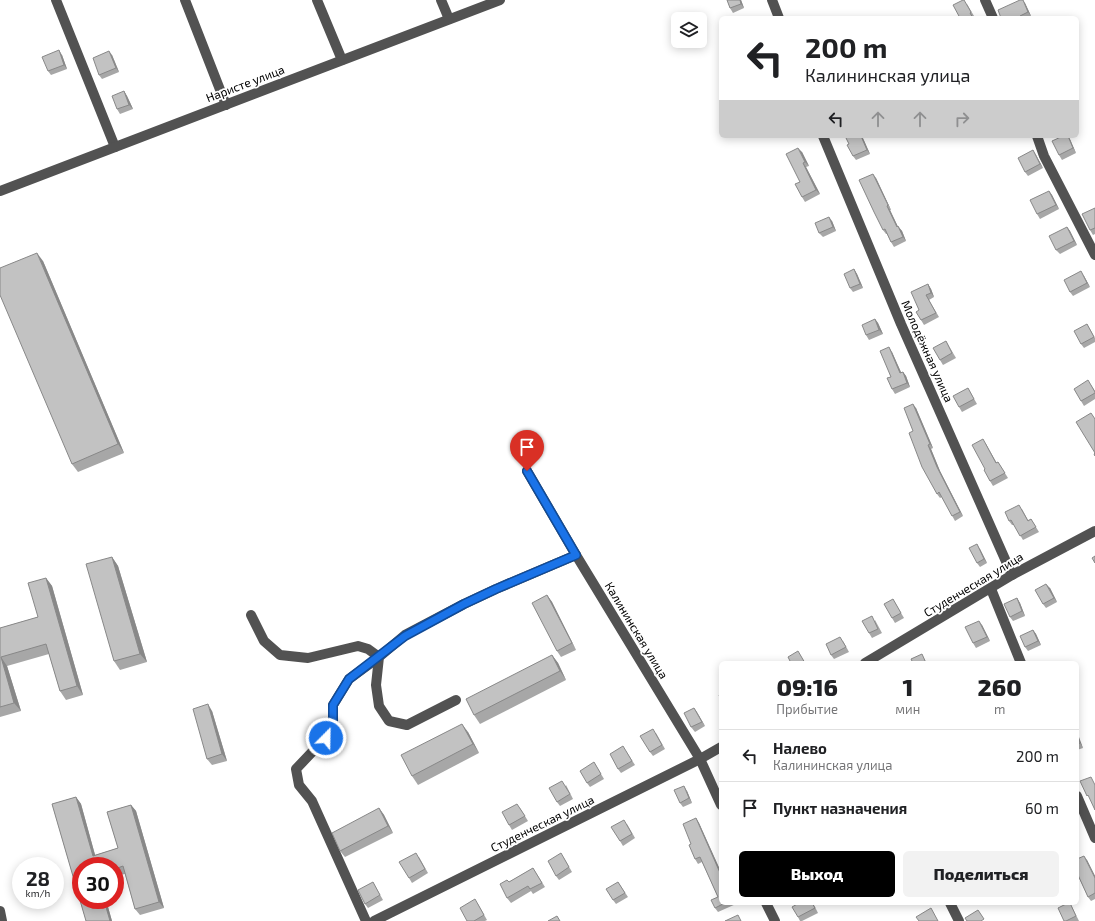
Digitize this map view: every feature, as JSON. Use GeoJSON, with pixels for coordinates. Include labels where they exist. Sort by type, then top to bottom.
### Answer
{"type":"FeatureCollection","features":[{"type":"Feature","properties":{"kind":"street"},"geometry":{"type":"LineString","coordinates":[[56,0],[115,147]]}},
{"type":"Feature","properties":{"kind":"street"},"geometry":{"type":"LineString","coordinates":[[185,0],[226,104]]}},
{"type":"Feature","properties":{"kind":"street"},"geometry":{"type":"LineString","coordinates":[[317,0],[342,60]]}},
{"type":"Feature","properties":{"kind":"street"},"geometry":{"type":"LineString","coordinates":[[441,0],[449,20]]}},
{"type":"Feature","properties":{"kind":"street","name":"Наристе улица"},"geometry":{"type":"LineString","coordinates":[[0,191],[500,0]]}},
{"type":"Feature","properties":{"kind":"street"},"geometry":{"type":"LineString","coordinates":[[772,0],[777,16]]}},
{"type":"Feature","properties":{"kind":"street"},"geometry":{"type":"LineString","coordinates":[[985,0],[992,16]]}},
{"type":"Feature","properties":{"kind":"street","name":"Молодёжная улица"},"geometry":{"type":"LineString","coordinates":[[824,138],[901,324],[1012,575]]}},
{"type":"Feature","properties":{"kind":"street"},"geometry":{"type":"LineString","coordinates":[[1038,138],[1044,156],[1095,255]]}},
{"type":"Feature","properties":{"kind":"street","name":"Калининская улица"},"geometry":{"type":"LineString","coordinates":[[527,471],[576,555],[700,759],[719,801]]}},
{"type":"Feature","properties":{"kind":"street","name":"Студенческая улица"},"geometry":{"type":"LineString","coordinates":[[868,661],[1012,575],[1095,530]]}},
{"type":"Feature","properties":{"kind":"street"},"geometry":{"type":"LineString","coordinates":[[366,921],[312,801],[299,785],[296,769],[333,730],[333,705],[349,679],[405,636],[464,604],[576,555]]}},
{"type":"Feature","properties":{"kind":"street"},"geometry":{"type":"LineString","coordinates":[[990,589],[1021,661]]}},
{"type":"Feature","properties":{"kind":"street"},"geometry":{"type":"LineString","coordinates":[[251,615],[264,641],[280,655],[308,658],[358,646],[368,649],[379,656]]}},
{"type":"Feature","properties":{"kind":"street"},"geometry":{"type":"LineString","coordinates":[[379,656],[376,685],[379,706],[389,721],[407,725],[456,700]]}},
{"type":"Feature","properties":{"kind":"street","name":"Студенческая улица"},"geometry":{"type":"LineString","coordinates":[[374,921],[719,748]]}},
{"type":"Feature","properties":{"kind":"street"},"geometry":{"type":"LineString","coordinates":[[1079,801],[1095,838]]}},
{"type":"Feature","properties":{"kind":"street"},"geometry":{"type":"LineString","coordinates":[[767,905],[775,921]]}},
{"type":"Feature","properties":{"kind":"street"},"geometry":{"type":"LineString","coordinates":[[951,905],[959,921]]}},
{"type":"Feature","properties":{"kind":"street"},"geometry":{"type":"LineString","coordinates":[[0,911],[2,921]]}},
{"type":"Feature","properties":{"kind":"building"},"geometry":{"type":"Polygon","coordinates":[[[727,0],[740,0],[741,4],[730,8],[727,0]]]}},
{"type":"Feature","properties":{"kind":"building"},"geometry":{"type":"Polygon","coordinates":[[[964,0],[972,16],[959,16],[953,5],[964,0]]]}},
{"type":"Feature","properties":{"kind":"building"},"geometry":{"type":"Polygon","coordinates":[[[1023,0],[1028,12],[1020,16],[1000,16],[998,10],[1023,0]]]}},
{"type":"Feature","properties":{"kind":"building"},"geometry":{"type":"Polygon","coordinates":[[[59,50],[64,65],[48,71],[42,57],[59,50]]]}},
{"type":"Feature","properties":{"kind":"building"},"geometry":{"type":"Polygon","coordinates":[[[109,51],[116,68],[99,75],[93,58],[109,51]]]}},
{"type":"Feature","properties":{"kind":"building"},"geometry":{"type":"Polygon","coordinates":[[[124,91],[129,105],[117,109],[112,96],[124,91]]]}},
{"type":"Feature","properties":{"kind":"building"},"geometry":{"type":"Polygon","coordinates":[[[846,138],[862,138],[867,150],[853,156],[847,145],[849,144],[846,138]]]}},
{"type":"Feature","properties":{"kind":"building"},"geometry":{"type":"Polygon","coordinates":[[[1059,138],[1069,138],[1073,148],[1059,155],[1052,141],[1059,138]]]}},
{"type":"Feature","properties":{"kind":"building"},"geometry":{"type":"Polygon","coordinates":[[[798,148],[805,162],[803,163],[816,190],[802,197],[795,184],[800,182],[786,154],[798,148]]]}},
{"type":"Feature","properties":{"kind":"building"},"geometry":{"type":"Polygon","coordinates":[[[1033,150],[1040,164],[1025,172],[1018,158],[1033,150]]]}},
{"type":"Feature","properties":{"kind":"building"},"geometry":{"type":"Polygon","coordinates":[[[873,174],[903,237],[891,242],[885,229],[883,230],[859,180],[873,174]]]}},
{"type":"Feature","properties":{"kind":"building"},"geometry":{"type":"Polygon","coordinates":[[[1049,191],[1056,205],[1037,214],[1030,200],[1049,191]]]}},
{"type":"Feature","properties":{"kind":"building"},"geometry":{"type":"Polygon","coordinates":[[[1095,208],[1095,228],[1090,230],[1082,214],[1095,208]]]}},
{"type":"Feature","properties":{"kind":"building"},"geometry":{"type":"Polygon","coordinates":[[[829,217],[833,227],[819,233],[815,223],[829,217]]]}},
{"type":"Feature","properties":{"kind":"building"},"geometry":{"type":"Polygon","coordinates":[[[1067,227],[1074,241],[1056,250],[1049,236],[1067,227]]]}},
{"type":"Feature","properties":{"kind":"building"},"geometry":{"type":"Polygon","coordinates":[[[37,253],[118,444],[72,464],[0,295],[0,268],[37,253]]]}},
{"type":"Feature","properties":{"kind":"building"},"geometry":{"type":"Polygon","coordinates":[[[854,269],[860,284],[850,288],[844,274],[854,269]]]}},
{"type":"Feature","properties":{"kind":"building"},"geometry":{"type":"Polygon","coordinates":[[[1081,271],[1087,283],[1070,292],[1064,280],[1081,271]]]}},
{"type":"Feature","properties":{"kind":"building"},"geometry":{"type":"Polygon","coordinates":[[[928,284],[931,293],[926,295],[936,313],[921,320],[916,312],[919,310],[911,292],[928,284]]]}},
{"type":"Feature","properties":{"kind":"building"},"geometry":{"type":"Polygon","coordinates":[[[875,319],[879,330],[866,335],[862,325],[875,319]]]}},
{"type":"Feature","properties":{"kind":"building"},"geometry":{"type":"Polygon","coordinates":[[[1087,324],[1094,337],[1081,344],[1074,331],[1087,324]]]}},
{"type":"Feature","properties":{"kind":"building"},"geometry":{"type":"Polygon","coordinates":[[[946,341],[952,353],[940,360],[933,348],[946,341]]]}},
{"type":"Feature","properties":{"kind":"building"},"geometry":{"type":"Polygon","coordinates":[[[889,347],[900,373],[903,372],[907,383],[892,389],[887,378],[891,377],[880,351],[889,347]]]}},
{"type":"Feature","properties":{"kind":"building"},"geometry":{"type":"Polygon","coordinates":[[[1088,380],[1095,393],[1081,401],[1074,389],[1088,380]]]}},
{"type":"Feature","properties":{"kind":"building"},"geometry":{"type":"Polygon","coordinates":[[[968,388],[974,399],[959,407],[953,396],[968,388]]]}},
{"type":"Feature","properties":{"kind":"building"},"geometry":{"type":"Polygon","coordinates":[[[913,404],[930,444],[928,445],[937,467],[960,512],[952,516],[939,492],[937,494],[922,467],[909,433],[913,431],[904,408],[913,404]]]}},
{"type":"Feature","properties":{"kind":"building"},"geometry":{"type":"Polygon","coordinates":[[[1091,413],[1095,419],[1095,453],[1076,422],[1091,413]]]}},
{"type":"Feature","properties":{"kind":"building"},"geometry":{"type":"Polygon","coordinates":[[[983,439],[996,463],[998,462],[1005,473],[990,481],[972,445],[983,439]]]}},
{"type":"Feature","properties":{"kind":"building"},"geometry":{"type":"Polygon","coordinates":[[[1019,505],[1028,521],[1031,519],[1036,527],[1020,536],[1011,520],[1009,521],[1005,512],[1019,505]]]}},
{"type":"Feature","properties":{"kind":"building"},"geometry":{"type":"Polygon","coordinates":[[[977,544],[984,559],[977,563],[969,548],[977,544]]]}},
{"type":"Feature","properties":{"kind":"building"},"geometry":{"type":"Polygon","coordinates":[[[1095,556],[1095,563],[1092,558],[1095,556]]]}},
{"type":"Feature","properties":{"kind":"building"},"geometry":{"type":"Polygon","coordinates":[[[112,557],[140,654],[114,661],[86,564],[112,557]]]}},
{"type":"Feature","properties":{"kind":"building"},"geometry":{"type":"Polygon","coordinates":[[[46,578],[77,686],[60,691],[46,644],[1,657],[14,703],[0,707],[0,628],[38,617],[28,583],[46,578]]]}},
{"type":"Feature","properties":{"kind":"building"},"geometry":{"type":"Polygon","coordinates":[[[1046,584],[1054,598],[1043,604],[1035,590],[1046,584]]]}},
{"type":"Feature","properties":{"kind":"building"},"geometry":{"type":"Polygon","coordinates":[[[547,595],[572,643],[557,651],[532,603],[547,595]]]}},
{"type":"Feature","properties":{"kind":"building"},"geometry":{"type":"Polygon","coordinates":[[[1017,598],[1022,611],[1010,617],[1004,604],[1017,598]]]}},
{"type":"Feature","properties":{"kind":"building"},"geometry":{"type":"Polygon","coordinates":[[[893,599],[901,613],[892,618],[884,604],[893,599]]]}},
{"type":"Feature","properties":{"kind":"building"},"geometry":{"type":"Polygon","coordinates":[[[872,616],[878,629],[869,633],[862,621],[872,616]]]}},
{"type":"Feature","properties":{"kind":"building"},"geometry":{"type":"Polygon","coordinates":[[[979,621],[987,637],[973,643],[965,627],[979,621]]]}},
{"type":"Feature","properties":{"kind":"building"},"geometry":{"type":"Polygon","coordinates":[[[1033,630],[1038,641],[1025,647],[1020,636],[1033,630]]]}},
{"type":"Feature","properties":{"kind":"building"},"geometry":{"type":"Polygon","coordinates":[[[840,637],[846,647],[831,655],[826,644],[840,637]]]}},
{"type":"Feature","properties":{"kind":"building"},"geometry":{"type":"Polygon","coordinates":[[[798,651],[804,661],[790,661],[788,657],[798,651]]]}},
{"type":"Feature","properties":{"kind":"building"},"geometry":{"type":"Polygon","coordinates":[[[922,654],[925,661],[912,661],[911,659],[922,654]]]}},
{"type":"Feature","properties":{"kind":"building"},"geometry":{"type":"Polygon","coordinates":[[[552,655],[560,671],[474,715],[466,699],[552,655]]]}},
{"type":"Feature","properties":{"kind":"building"},"geometry":{"type":"Polygon","coordinates":[[[208,704],[222,754],[207,759],[193,709],[208,704]]]}},
{"type":"Feature","properties":{"kind":"building"},"geometry":{"type":"Polygon","coordinates":[[[694,708],[702,722],[691,727],[684,713],[694,708]]]}},
{"type":"Feature","properties":{"kind":"building"},"geometry":{"type":"Polygon","coordinates":[[[462,724],[473,744],[412,776],[401,755],[462,724]]]}},
{"type":"Feature","properties":{"kind":"building"},"geometry":{"type":"Polygon","coordinates":[[[653,729],[662,745],[650,752],[640,736],[653,729]]]}},
{"type":"Feature","properties":{"kind":"building"},"geometry":{"type":"Polygon","coordinates":[[[623,746],[632,761],[618,769],[610,754],[623,746]]]}},
{"type":"Feature","properties":{"kind":"building"},"geometry":{"type":"Polygon","coordinates":[[[594,762],[601,774],[587,783],[580,771],[594,762]]]}},
{"type":"Feature","properties":{"kind":"building"},"geometry":{"type":"Polygon","coordinates":[[[1091,777],[1095,785],[1095,810],[1080,781],[1091,777]]]}},
{"type":"Feature","properties":{"kind":"building"},"geometry":{"type":"Polygon","coordinates":[[[562,781],[570,794],[557,802],[549,788],[562,781]]]}},
{"type":"Feature","properties":{"kind":"building"},"geometry":{"type":"Polygon","coordinates":[[[684,786],[689,798],[680,803],[674,790],[684,786]]]}},
{"type":"Feature","properties":{"kind":"building"},"geometry":{"type":"Polygon","coordinates":[[[76,797],[93,856],[118,848],[107,812],[131,805],[159,902],[135,909],[124,870],[124,857],[72,857],[72,873],[52,804],[76,797]]]}},
{"type":"Feature","properties":{"kind":"building"},"geometry":{"type":"Polygon","coordinates":[[[517,804],[525,816],[509,825],[502,812],[517,804]]]}},
{"type":"Feature","properties":{"kind":"building"},"geometry":{"type":"Polygon","coordinates":[[[379,808],[388,826],[340,851],[332,833],[379,808]]]}},
{"type":"Feature","properties":{"kind":"building"},"geometry":{"type":"Polygon","coordinates":[[[696,818],[719,870],[719,905],[721,905],[715,908],[711,900],[718,897],[700,857],[695,859],[683,824],[696,818]]]}},
{"type":"Feature","properties":{"kind":"building"},"geometry":{"type":"Polygon","coordinates":[[[624,820],[632,834],[620,841],[611,827],[624,820]]]}},
{"type":"Feature","properties":{"kind":"building"},"geometry":{"type":"Polygon","coordinates":[[[416,853],[425,869],[409,878],[399,862],[416,853]]]}},
{"type":"Feature","properties":{"kind":"building"},"geometry":{"type":"Polygon","coordinates":[[[561,853],[569,867],[556,876],[548,861],[561,853]]]}},
{"type":"Feature","properties":{"kind":"building"},"geometry":{"type":"Polygon","coordinates":[[[1084,856],[1095,878],[1095,893],[1088,897],[1079,877],[1079,858],[1084,856]]]}},
{"type":"Feature","properties":{"kind":"building"},"geometry":{"type":"Polygon","coordinates":[[[533,868],[542,883],[530,889],[528,886],[507,898],[500,884],[507,880],[509,882],[533,868]]]}},
{"type":"Feature","properties":{"kind":"building"},"geometry":{"type":"Polygon","coordinates":[[[373,882],[380,895],[365,904],[358,890],[373,882]]]}},
{"type":"Feature","properties":{"kind":"building"},"geometry":{"type":"Polygon","coordinates":[[[618,882],[625,893],[613,900],[606,889],[618,882]]]}},
{"type":"Feature","properties":{"kind":"building"},"geometry":{"type":"Polygon","coordinates":[[[475,899],[484,915],[474,921],[467,921],[460,908],[475,899]]]}},
{"type":"Feature","properties":{"kind":"building"},"geometry":{"type":"Polygon","coordinates":[[[796,905],[813,905],[815,908],[798,917],[792,907],[796,905]]]}},
{"type":"Feature","properties":{"kind":"building"},"geometry":{"type":"Polygon","coordinates":[[[1064,905],[1071,905],[1076,916],[1064,921],[1058,908],[1064,905]]]}},
{"type":"Feature","properties":{"kind":"building"},"geometry":{"type":"Polygon","coordinates":[[[931,908],[938,921],[919,921],[916,917],[931,908]]]}},
{"type":"Feature","properties":{"kind":"building"},"geometry":{"type":"Polygon","coordinates":[[[83,909],[107,909],[110,921],[86,921],[83,909]]]}},
{"type":"Feature","properties":{"kind":"building"},"geometry":{"type":"Polygon","coordinates":[[[978,910],[984,919],[981,921],[967,921],[965,918],[978,910]]]}},
{"type":"Feature","properties":{"kind":"building"},"geometry":{"type":"Polygon","coordinates":[[[738,915],[741,921],[725,921],[738,915]]]}},
{"type":"Feature","properties":{"kind":"building"},"geometry":{"type":"Polygon","coordinates":[[[557,916],[560,921],[548,921],[557,916]]]}},
{"type":"Feature","properties":{"kind":"route"},"geometry":{"type":"LineString","coordinates":[[326,738],[333,730],[333,705],[349,679],[405,636],[464,604],[576,555],[527,471]]}}]}
